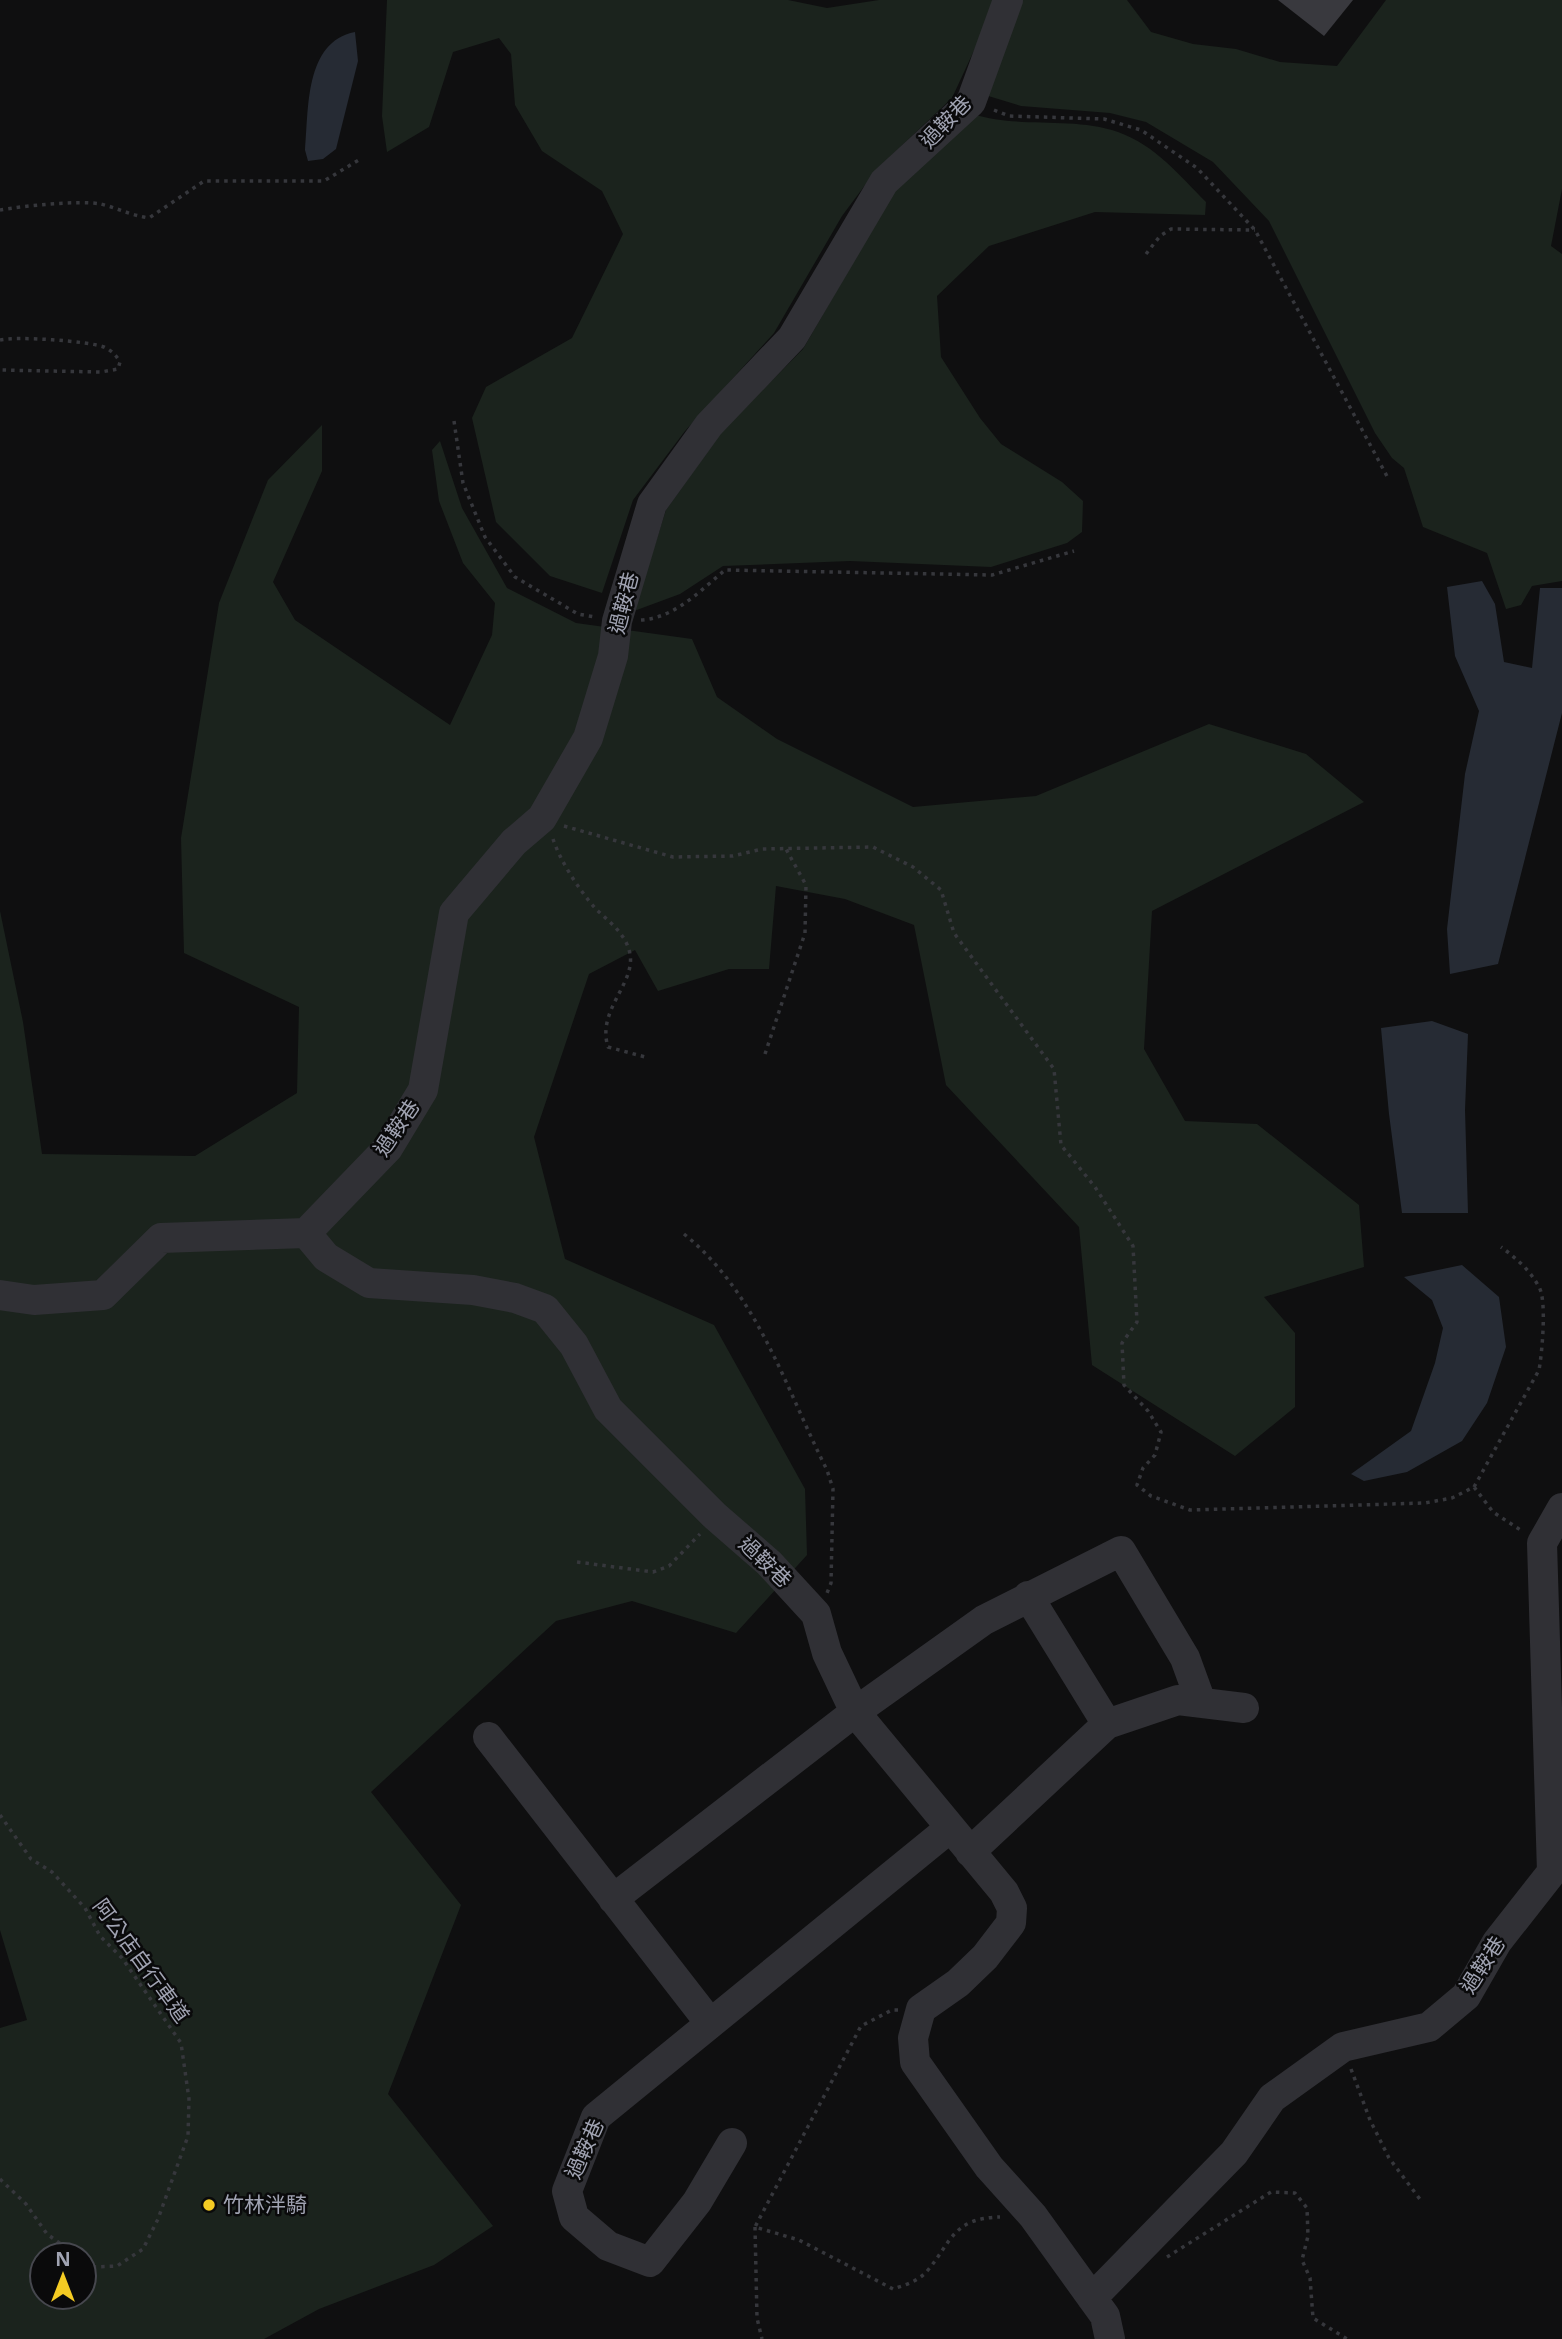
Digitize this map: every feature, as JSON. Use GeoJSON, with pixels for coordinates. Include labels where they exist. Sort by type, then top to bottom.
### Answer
{"type":"FeatureCollection","features":[{"type":"Feature","properties":{"kind":"lane","name":"過鞍巷"},"geometry":{"type":"LineString","coordinates":[[921,2009],[958,1983],[985,1956],[1011,1923],[1013,1915],[1004,1892],[855,1712],[827,1653],[816,1614],[769,1563],[715,1516],[607,1409],[574,1345],[545,1309],[515,1298],[473,1290],[369,1283],[326,1257],[306,1233],[388,1148],[423,1090],[454,914],[514,842],[542,818],[588,738],[613,656],[617,621],[652,504],[709,425],[792,338],[884,183],[971,102],[1008,0]]}},
{"type":"Feature","properties":{"kind":"lane"},"geometry":{"type":"LineString","coordinates":[[0,1295],[34,1300],[103,1295],[161,1238],[306,1233]]}},
{"type":"Feature","properties":{"kind":"lane"},"geometry":{"type":"LineString","coordinates":[[1542,1543],[1562,1508]]}},
{"type":"Feature","properties":{"kind":"lane","name":"過鞍巷"},"geometry":{"type":"LineString","coordinates":[[1093,2298],[1234,2153],[1272,2098],[1343,2048],[1429,2027],[1466,1996],[1497,1942],[1552,1872],[1542,1543]]}},
{"type":"Feature","properties":{"kind":"lane"},"geometry":{"type":"LineString","coordinates":[[613,1899],[855,1712],[984,1620],[1121,1551],[1185,1658],[1202,1702]]}},
{"type":"Feature","properties":{"kind":"lane"},"geometry":{"type":"LineString","coordinates":[[1028,1597],[1107,1724]]}},
{"type":"Feature","properties":{"kind":"lane"},"geometry":{"type":"LineString","coordinates":[[971,1852],[1107,1724],[1178,1700],[1244,1708]]}},
{"type":"Feature","properties":{"kind":"lane"},"geometry":{"type":"LineString","coordinates":[[488,1737],[710,2023]]}},
{"type":"Feature","properties":{"kind":"lane","name":"過鞍巷"},"geometry":{"type":"LineString","coordinates":[[732,2143],[697,2202],[650,2262],[608,2246],[574,2217],[567,2192],[596,2117],[950,1828]]}},
{"type":"Feature","properties":{"kind":"lane"},"geometry":{"type":"LineString","coordinates":[[921,2009],[913,2038],[915,2062],[989,2167],[1033,2216],[1093,2298],[1105,2316],[1110,2339]]}},
{"type":"Feature","properties":{"kind":"path"},"geometry":{"type":"LineString","coordinates":[[971,102],[1009,116],[1104,119],[1141,130],[1197,168],[1255,230],[1389,480]]}},
{"type":"Feature","properties":{"kind":"path"},"geometry":{"type":"LineString","coordinates":[[0,210],[101,204],[124,215],[149,218],[204,181],[324,181],[362,158]]}},
{"type":"Feature","properties":{"kind":"path"},"geometry":{"type":"LineString","coordinates":[[1146,254],[1160,236],[1171,229],[1255,230]]}},
{"type":"Feature","properties":{"kind":"path"},"geometry":{"type":"LineString","coordinates":[[0,341],[29,337],[103,346],[115,354],[120,362],[118,369],[101,372],[0,370]]}},
{"type":"Feature","properties":{"kind":"path"},"geometry":{"type":"LineString","coordinates":[[454,421],[463,483],[485,537],[515,577],[578,614],[617,621],[654,619],[687,602],[725,570],[992,575],[1074,551]]}},
{"type":"Feature","properties":{"kind":"path"},"geometry":{"type":"LineString","coordinates":[[542,818],[590,836],[674,857],[733,856],[762,849],[873,847],[913,867],[941,890],[954,933],[1054,1069],[1061,1145],[1095,1187],[1133,1246],[1137,1322],[1122,1343],[1124,1385],[1148,1411],[1161,1433],[1155,1455],[1143,1468],[1137,1485],[1151,1496],[1190,1510],[1425,1503],[1452,1498],[1474,1486],[1539,1370],[1542,1353],[1541,1289],[1521,1263],[1500,1247]]}},
{"type":"Feature","properties":{"kind":"path"},"geometry":{"type":"LineString","coordinates":[[542,818],[556,848],[593,905],[624,937],[631,953],[625,981],[610,1007],[604,1033],[608,1047],[649,1058]]}},
{"type":"Feature","properties":{"kind":"path"},"geometry":{"type":"LineString","coordinates":[[765,1054],[806,933],[806,884],[786,849]]}},
{"type":"Feature","properties":{"kind":"path"},"geometry":{"type":"LineString","coordinates":[[684,1234],[724,1270],[760,1328],[827,1470],[833,1489],[831,1583],[816,1614]]}},
{"type":"Feature","properties":{"kind":"path"},"geometry":{"type":"LineString","coordinates":[[1474,1486],[1493,1512],[1542,1543]]}},
{"type":"Feature","properties":{"kind":"path"},"geometry":{"type":"LineString","coordinates":[[578,1562],[653,1572],[669,1566],[715,1516]]}},
{"type":"Feature","properties":{"kind":"path","name":"阿公店自行車道"},"geometry":{"type":"LineString","coordinates":[[0,1815],[31,1859],[52,1872],[85,1908],[100,1936],[122,1958],[181,2043],[188,2099],[188,2136],[159,2219],[144,2249],[117,2266],[98,2267]]}},
{"type":"Feature","properties":{"kind":"path"},"geometry":{"type":"LineString","coordinates":[[762,2339],[757,2318],[755,2227],[861,2026],[891,2010],[921,2009]]}},
{"type":"Feature","properties":{"kind":"path"},"geometry":{"type":"LineString","coordinates":[[1343,2048],[1370,2120],[1389,2158],[1422,2202]]}},
{"type":"Feature","properties":{"kind":"path"},"geometry":{"type":"LineString","coordinates":[[0,2179],[26,2204],[47,2234],[57,2241]]}},
{"type":"Feature","properties":{"kind":"path"},"geometry":{"type":"LineString","coordinates":[[1166,2257],[1271,2192],[1296,2193],[1307,2208],[1308,2236],[1302,2260],[1310,2278],[1313,2318],[1347,2339]]}},
{"type":"Feature","properties":{"kind":"path"},"geometry":{"type":"LineString","coordinates":[[755,2227],[799,2240],[893,2289],[911,2283],[927,2272],[948,2237],[964,2226],[985,2217],[1033,2216]]}},
{"type":"Feature","properties":{"kind":"shaded area"},"geometry":{"type":"Polygon","coordinates":[[[387,0],[788,0],[827,8],[879,0],[993,0],[983,31],[952,98],[877,169],[842,216],[774,333],[685,431],[633,500],[602,593],[550,576],[496,522],[472,418],[486,387],[572,338],[623,234],[602,191],[542,151],[515,105],[511,54],[499,38],[453,52],[429,127],[387,152],[382,116],[387,0]]]}},
{"type":"Feature","properties":{"kind":"shaded area"},"geometry":{"type":"Polygon","coordinates":[[[1020,0],[1127,0],[1151,32],[1193,44],[1236,49],[1280,62],[1337,66],[1386,0],[1562,0],[1562,189],[1551,246],[1562,254],[1562,581],[1532,586],[1521,605],[1506,609],[1487,553],[1423,527],[1404,468],[1392,458],[1375,433],[1269,221],[1213,162],[1146,122],[1110,113],[1021,106],[985,95],[1020,0]]]}},
{"type":"Feature","properties":{"kind":"shaded area"},"geometry":{"type":"Polygon","coordinates":[[[355,32],[358,61],[336,149],[323,159],[308,161],[305,150],[309,98],[318,63],[326,49],[338,38],[355,32]]]}},
{"type":"Feature","properties":{"kind":"shaded area"},"geometry":{"type":"Polygon","coordinates":[[[973,114],[1009,121],[1100,127],[1118,132],[1155,153],[1206,202],[1205,215],[1095,212],[989,246],[937,296],[941,357],[980,418],[1001,444],[1062,482],[1083,501],[1082,532],[1067,543],[991,567],[850,561],[723,566],[680,594],[634,611],[666,510],[723,430],[803,349],[901,180],[973,114]]]}},
{"type":"Feature","properties":{"kind":"shaded area"},"geometry":{"type":"Polygon","coordinates":[[[322,425],[322,471],[273,582],[295,620],[450,725],[492,635],[495,603],[463,563],[439,501],[432,450],[440,441],[462,508],[507,588],[576,623],[692,639],[717,697],[777,739],[913,807],[1036,796],[1209,724],[1306,754],[1364,802],[1152,911],[1144,1049],[1185,1121],[1257,1124],[1359,1205],[1364,1267],[1264,1297],[1295,1333],[1295,1407],[1235,1456],[1092,1365],[1079,1227],[946,1085],[914,925],[845,899],[776,886],[769,969],[729,969],[658,991],[635,950],[589,974],[534,1137],[565,1259],[714,1325],[805,1489],[807,1555],[736,1633],[632,1601],[556,1621],[371,1792],[461,1905],[388,2094],[493,2226],[434,2265],[319,2309],[264,2339],[0,2339],[0,2028],[27,2020],[0,1930],[0,911],[23,1022],[42,1154],[195,1156],[297,1093],[299,1007],[184,953],[181,838],[219,603],[268,480],[322,425]]]}},
{"type":"Feature","properties":{"kind":"shaded area"},"geometry":{"type":"Polygon","coordinates":[[[1482,581],[1495,604],[1504,662],[1532,668],[1540,588],[1562,588],[1562,713],[1498,964],[1450,974],[1447,929],[1465,774],[1479,711],[1455,656],[1447,587],[1482,581]]]}},
{"type":"Feature","properties":{"kind":"shaded area"},"geometry":{"type":"Polygon","coordinates":[[[1432,1021],[1468,1034],[1465,1110],[1468,1213],[1402,1213],[1381,1028],[1432,1021]]]}},
{"type":"Feature","properties":{"kind":"shaded area"},"geometry":{"type":"Polygon","coordinates":[[[1462,1265],[1499,1297],[1506,1347],[1487,1403],[1462,1441],[1407,1472],[1364,1481],[1351,1474],[1411,1431],[1435,1363],[1443,1328],[1432,1300],[1404,1277],[1462,1265]]]}},
{"type":"Feature","properties":{"kind":"building"},"geometry":{"type":"Polygon","coordinates":[[[1278,0],[1353,0],[1324,36],[1278,0]]]}},
{"type":"Feature","properties":{"kind":"place","name":"竹林泮騎"},"geometry":{"type":"Point","coordinates":[209,2205]}}]}
